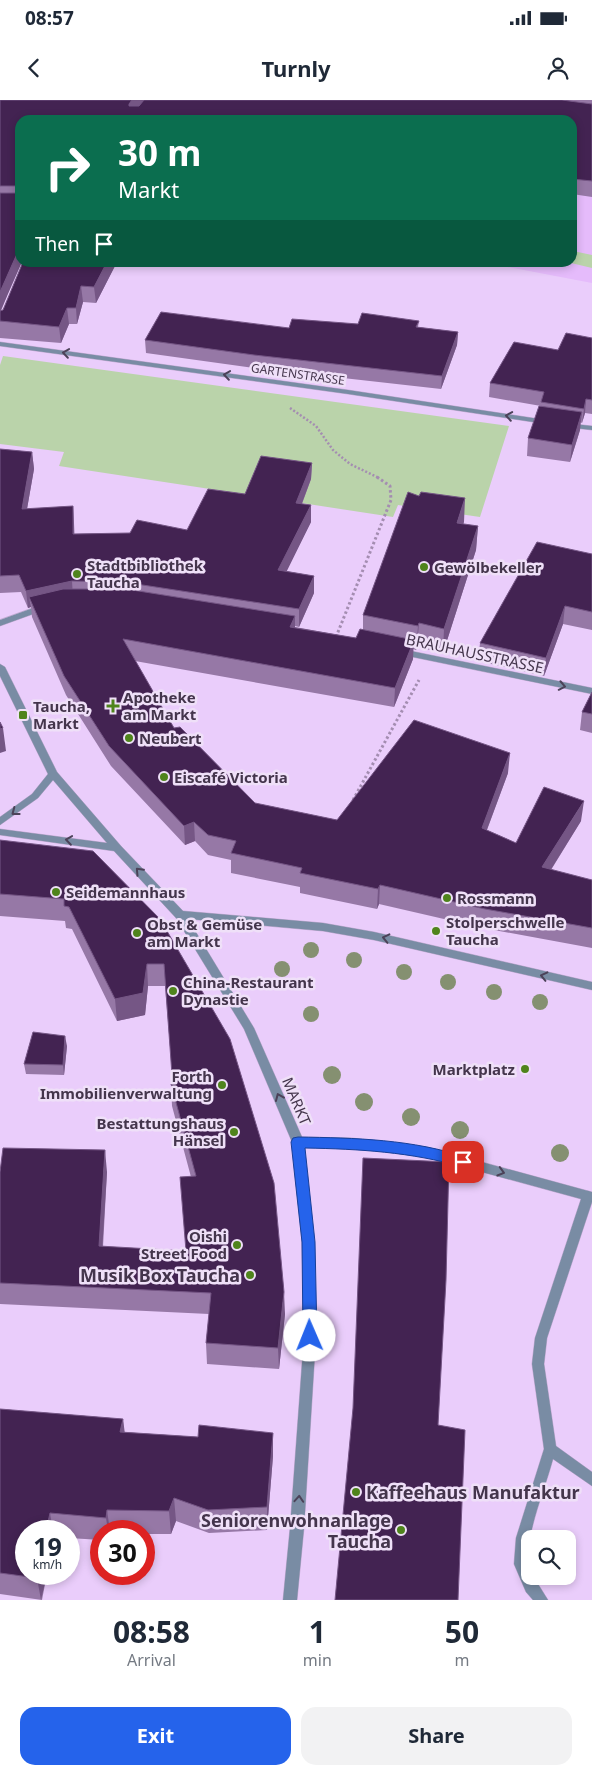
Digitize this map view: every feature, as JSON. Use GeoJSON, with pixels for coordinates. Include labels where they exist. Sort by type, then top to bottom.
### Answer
{"type":"FeatureCollection","features":[{"type":"Feature","properties":{"kind":"street","name":"GARTENSTRASSE"},"geometry":{"type":"LineString","coordinates":[[0,344],[551,422]]}},
{"type":"Feature","properties":{"kind":"street"},"geometry":{"type":"LineString","coordinates":[[561,424],[592,428]]}},
{"type":"Feature","properties":{"kind":"street"},"geometry":{"type":"LineString","coordinates":[[0,623],[34,609],[54,605]]}},
{"type":"Feature","properties":{"kind":"street","name":"BRAUHAUSSTRASSE"},"geometry":{"type":"LineString","coordinates":[[393,650],[592,691]]}},
{"type":"Feature","properties":{"kind":"street","name":"MARKT"},"geometry":{"type":"LineString","coordinates":[[0,667],[53,774],[117,848],[180,915],[249,1028],[298,1142],[352,1143],[428,1152],[590,1197]]}},
{"type":"Feature","properties":{"kind":"street"},"geometry":{"type":"LineString","coordinates":[[0,822],[35,796],[53,774]]}},
{"type":"Feature","properties":{"kind":"street"},"geometry":{"type":"LineString","coordinates":[[0,832],[117,848]]}},
{"type":"Feature","properties":{"kind":"street"},"geometry":{"type":"LineString","coordinates":[[180,915],[323,927],[366,934],[592,986]]}},
{"type":"Feature","properties":{"kind":"street"},"geometry":{"type":"LineString","coordinates":[[290,1600],[297,1528],[310,1336],[308,1242],[298,1142]]}},
{"type":"Feature","properties":{"kind":"street"},"geometry":{"type":"LineString","coordinates":[[541,1600],[531,1587],[521,1564],[523,1538],[550,1449],[538,1364],[541,1338],[590,1197]]}},
{"type":"Feature","properties":{"kind":"street"},"geometry":{"type":"LineString","coordinates":[[550,1449],[592,1480]]}},
{"type":"Feature","properties":{"kind":"path"},"geometry":{"type":"LineString","coordinates":[[287,384],[282,404],[316,426],[333,450],[350,464],[378,477],[390,486],[391,500],[336,638]]}},
{"type":"Feature","properties":{"kind":"path"},"geometry":{"type":"LineString","coordinates":[[353,801],[431,658]]}},
{"type":"Feature","properties":{"kind":"shaded area"},"geometry":{"type":"Polygon","coordinates":[[[577,125],[592,127],[592,283],[508,267],[577,267],[577,125]]]}},
{"type":"Feature","properties":{"kind":"green space"},"geometry":{"type":"Polygon","coordinates":[[[577,252],[592,255],[592,268],[577,264],[577,252]]]}},
{"type":"Feature","properties":{"kind":"green space"},"geometry":{"type":"Polygon","coordinates":[[[3,356],[509,426],[480,517],[398,505],[393,517],[59,466],[64,452],[0,444],[0,365],[3,356]]]}},
{"type":"Feature","properties":{"kind":"building"},"geometry":{"type":"Polygon","coordinates":[[[0,100],[132,100],[129,106],[139,106],[144,100],[562,100],[592,104],[592,181],[577,180],[577,115],[15,115],[15,186],[0,186],[0,100]]]}},
{"type":"Feature","properties":{"kind":"building"},"geometry":{"type":"Polygon","coordinates":[[[0,193],[15,193],[15,258],[0,292],[0,193]]]}},
{"type":"Feature","properties":{"kind":"building"},"geometry":{"type":"Polygon","coordinates":[[[21,267],[104,267],[94,287],[81,286],[76,308],[67,308],[59,327],[0,321],[0,311],[3,310],[21,267]]]}},
{"type":"Feature","properties":{"kind":"building"},"geometry":{"type":"Polygon","coordinates":[[[161,312],[289,328],[292,319],[358,324],[362,313],[419,321],[416,327],[458,332],[442,376],[254,355],[145,340],[161,312]]]}},
{"type":"Feature","properties":{"kind":"building"},"geometry":{"type":"Polygon","coordinates":[[[566,333],[592,338],[592,400],[586,399],[584,409],[541,402],[544,392],[490,383],[514,342],[558,350],[566,333]]]}},
{"type":"Feature","properties":{"kind":"building"},"geometry":{"type":"Polygon","coordinates":[[[539,406],[582,412],[572,445],[528,438],[539,406]]]}},
{"type":"Feature","properties":{"kind":"building"},"geometry":{"type":"Polygon","coordinates":[[[0,449],[32,452],[22,509],[73,506],[73,534],[130,533],[137,520],[187,530],[208,489],[245,494],[261,456],[312,463],[296,503],[311,505],[278,570],[314,576],[299,609],[123,582],[72,581],[26,591],[19,575],[0,576],[0,449]]]}},
{"type":"Feature","properties":{"kind":"building","name":"Gewölbekeller"},"geometry":{"type":"Polygon","coordinates":[[[408,492],[419,496],[421,492],[465,498],[457,523],[478,526],[444,629],[419,623],[418,626],[363,615],[408,492]]]}},
{"type":"Feature","properties":{"kind":"building"},"geometry":{"type":"Polygon","coordinates":[[[537,542],[592,554],[592,612],[565,606],[546,658],[480,643],[537,542]]]}},
{"type":"Feature","properties":{"kind":"building"},"geometry":{"type":"Polygon","coordinates":[[[63,589],[126,589],[295,616],[290,627],[356,638],[360,629],[414,640],[395,688],[123,639],[174,728],[180,727],[255,803],[337,820],[414,720],[510,753],[482,828],[516,843],[544,787],[584,801],[542,867],[592,880],[592,928],[485,909],[380,885],[378,889],[300,873],[302,868],[231,853],[236,841],[208,835],[194,822],[184,826],[109,746],[64,676],[29,597],[63,589]]]}},
{"type":"Feature","properties":{"kind":"building"},"geometry":{"type":"Polygon","coordinates":[[[592,692],[592,714],[582,712],[592,692]]]}},
{"type":"Feature","properties":{"kind":"building"},"geometry":{"type":"Polygon","coordinates":[[[0,840],[93,851],[160,919],[230,1039],[274,1183],[284,1292],[278,1348],[206,1343],[211,1293],[0,1283],[0,1172],[3,1148],[105,1150],[99,1246],[186,1251],[180,1177],[196,1176],[171,1084],[177,1083],[172,1075],[164,964],[147,964],[143,993],[115,999],[69,907],[64,906],[64,899],[0,894],[0,840]]]}},
{"type":"Feature","properties":{"kind":"building"},"geometry":{"type":"Polygon","coordinates":[[[33,1032],[65,1036],[63,1065],[24,1064],[33,1032]]]}},
{"type":"Feature","properties":{"kind":"building"},"geometry":{"type":"Polygon","coordinates":[[[363,1158],[449,1162],[446,1280],[438,1425],[465,1430],[458,1600],[335,1600],[353,1408],[363,1158]]]}},
{"type":"Feature","properties":{"kind":"building"},"geometry":{"type":"Polygon","coordinates":[[[0,1409],[123,1419],[120,1432],[198,1437],[199,1425],[273,1433],[267,1507],[208,1510],[174,1498],[169,1511],[107,1510],[106,1518],[50,1513],[48,1520],[15,1520],[15,1575],[0,1573],[0,1409]]]}},
{"type":"Feature","properties":{"kind":"place","name":"Gewölbekeller"},"geometry":{"type":"Point","coordinates":[424,567]}},
{"type":"Feature","properties":{"kind":"place","name":"Stadtbibliothek Taucha"},"geometry":{"type":"Point","coordinates":[77,574]}},
{"type":"Feature","properties":{"kind":"place","name":"Apotheke am Markt"},"geometry":{"type":"Point","coordinates":[113,706]}},
{"type":"Feature","properties":{"kind":"place","name":"Taucha, Markt"},"geometry":{"type":"Point","coordinates":[23,715]}},
{"type":"Feature","properties":{"kind":"place","name":"Neubert"},"geometry":{"type":"Point","coordinates":[129,738]}},
{"type":"Feature","properties":{"kind":"place","name":"Eiscafé Victoria"},"geometry":{"type":"Point","coordinates":[164,777]}},
{"type":"Feature","properties":{"kind":"place","name":"Seidemannhaus"},"geometry":{"type":"Point","coordinates":[56,892]}},
{"type":"Feature","properties":{"kind":"place","name":"Rossmann"},"geometry":{"type":"Point","coordinates":[447,898]}},
{"type":"Feature","properties":{"kind":"place","name":"Stolperschwelle Taucha"},"geometry":{"type":"Point","coordinates":[436,931]}},
{"type":"Feature","properties":{"kind":"place","name":"Obst & Gemüse am Markt"},"geometry":{"type":"Point","coordinates":[137,933]}},
{"type":"Feature","properties":{"kind":"place","name":"China-Restaurant Dynastie"},"geometry":{"type":"Point","coordinates":[173,991]}},
{"type":"Feature","properties":{"kind":"place","name":"Marktplatz"},"geometry":{"type":"Point","coordinates":[525,1069]}},
{"type":"Feature","properties":{"kind":"place","name":"Forth Immobilienverwaltung"},"geometry":{"type":"Point","coordinates":[222,1085]}},
{"type":"Feature","properties":{"kind":"place","name":"Bestattungshaus Hänsel"},"geometry":{"type":"Point","coordinates":[234,1132]}},
{"type":"Feature","properties":{"kind":"place","name":"Oishi Street Food"},"geometry":{"type":"Point","coordinates":[237,1245]}},
{"type":"Feature","properties":{"kind":"place","name":"Musik Box Taucha"},"geometry":{"type":"Point","coordinates":[250,1275]}},
{"type":"Feature","properties":{"kind":"place","name":"Kaffeehaus Manufaktur"},"geometry":{"type":"Point","coordinates":[356,1492]}},
{"type":"Feature","properties":{"kind":"place","name":"Seniorenwohnanlage Taucha"},"geometry":{"type":"Point","coordinates":[401,1530]}},
{"type":"Feature","properties":{"kind":"route"},"geometry":{"type":"LineString","coordinates":[[310,1336],[308,1242],[298,1142],[352,1143],[428,1152],[463,1162]]}}]}
